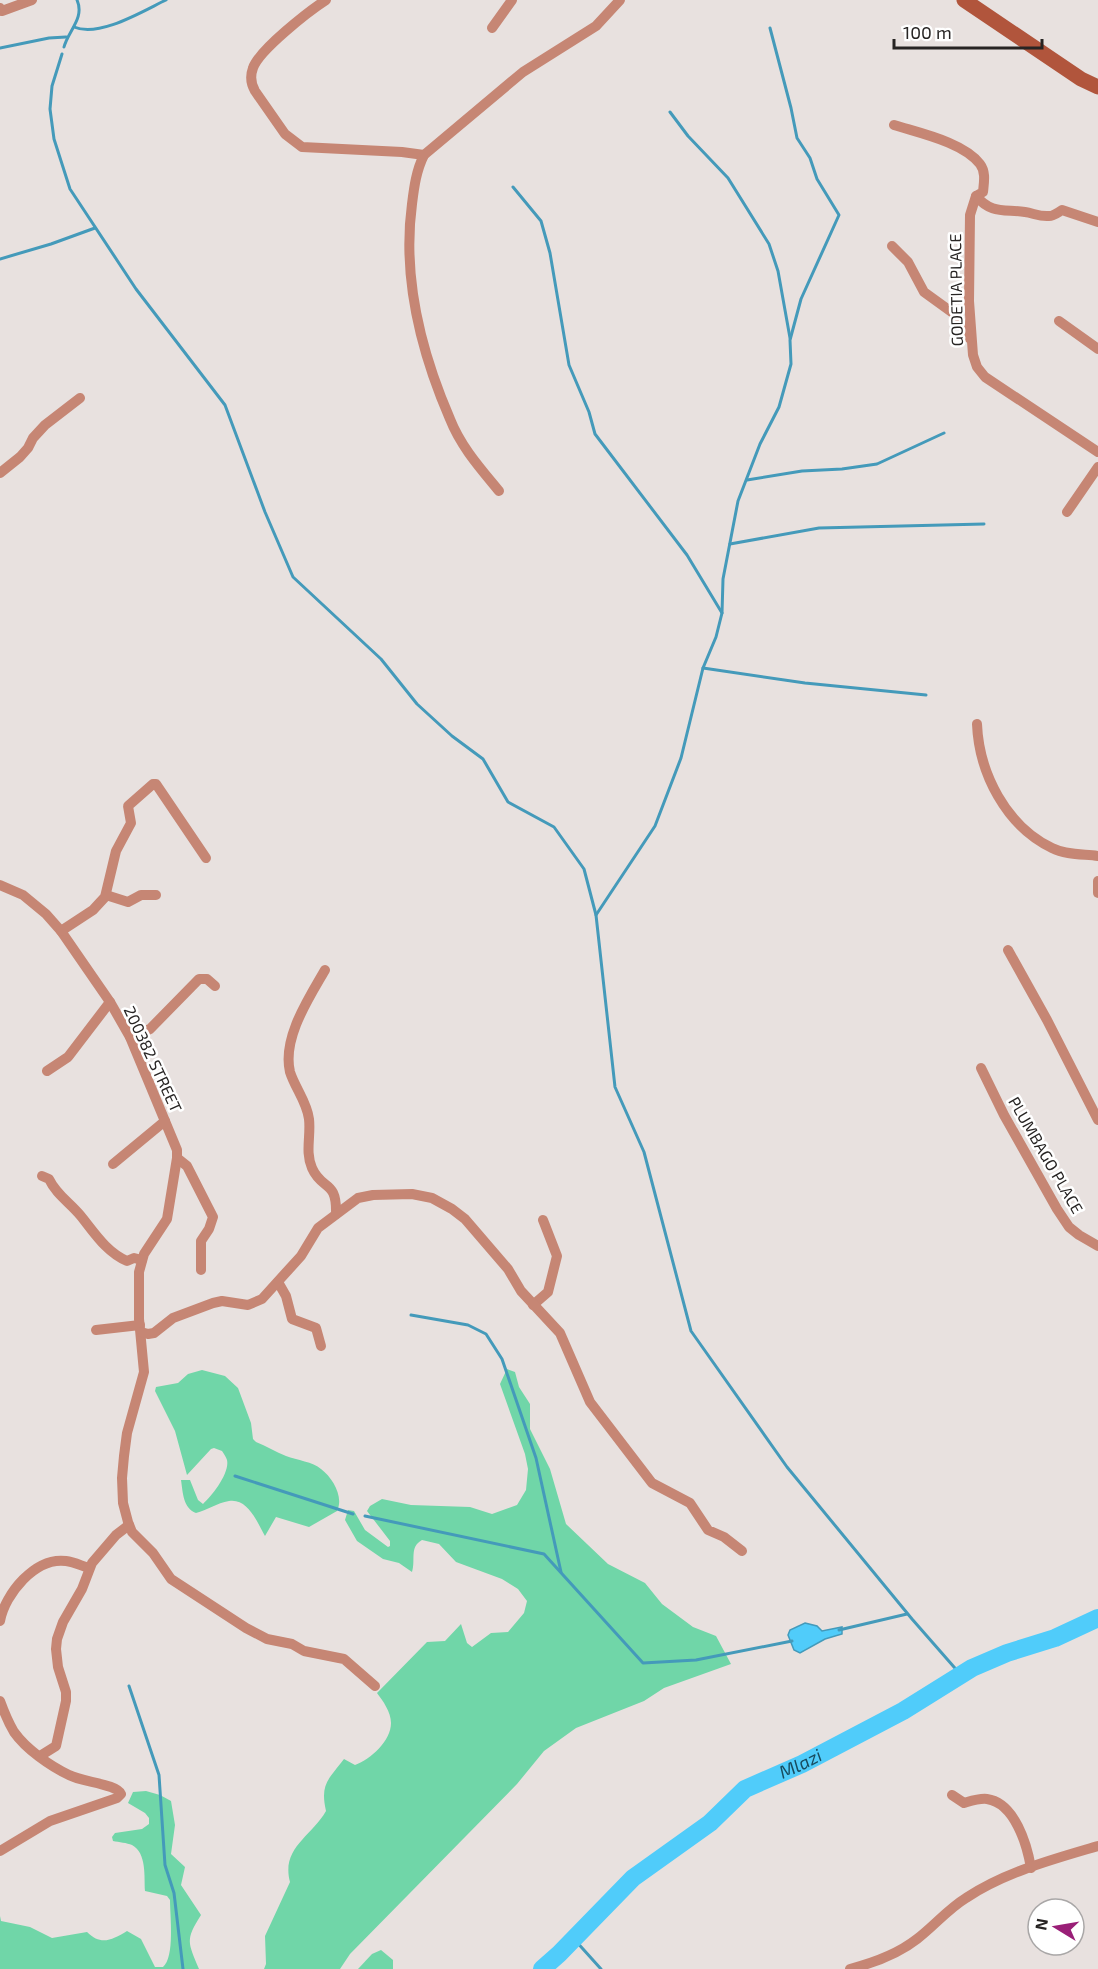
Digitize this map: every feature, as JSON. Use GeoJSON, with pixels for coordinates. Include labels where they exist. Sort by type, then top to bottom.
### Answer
{"type":"FeatureCollection","features":[{"type":"Feature","properties":{"kind":"street"},"geometry":{"type":"LineString","coordinates":[[0,8],[2,11],[8,10],[32,0]]}},
{"type":"Feature","properties":{"kind":"street"},"geometry":{"type":"LineString","coordinates":[[326,0],[281,36],[258,58],[252,76],[255,92],[285,134],[302,147],[424,155]]}},
{"type":"Feature","properties":{"kind":"street"},"geometry":{"type":"LineString","coordinates":[[492,28],[512,0]]}},
{"type":"Feature","properties":{"kind":"street"},"geometry":{"type":"LineString","coordinates":[[499,491],[474,460],[450,420],[427,355],[414,306],[408,243],[418,170],[424,155],[516,76],[596,26],[620,0]]}},
{"type":"Feature","properties":{"kind":"street"},"geometry":{"type":"LineString","coordinates":[[964,0],[1081,79],[1098,94]]}},
{"type":"Feature","properties":{"kind":"street"},"geometry":{"type":"LineString","coordinates":[[1081,79],[1098,87]]}},
{"type":"Feature","properties":{"kind":"street","name":"GODETIA PLACE"},"geometry":{"type":"LineString","coordinates":[[894,125],[954,145],[967,152],[980,164],[983,171],[985,178],[983,192],[976,196],[970,214],[969,301],[972,343],[977,367],[985,377],[1098,452]]}},
{"type":"Feature","properties":{"kind":"street"},"geometry":{"type":"LineString","coordinates":[[976,196],[984,205],[995,209],[1043,216],[1053,216],[1062,210],[1098,222]]}},
{"type":"Feature","properties":{"kind":"street"},"geometry":{"type":"LineString","coordinates":[[892,246],[908,262],[924,292],[960,320],[972,343]]}},
{"type":"Feature","properties":{"kind":"street"},"geometry":{"type":"LineString","coordinates":[[1059,321],[1098,349]]}},
{"type":"Feature","properties":{"kind":"street"},"geometry":{"type":"LineString","coordinates":[[0,473],[20,457],[45,425],[80,398]]}},
{"type":"Feature","properties":{"kind":"street"},"geometry":{"type":"LineString","coordinates":[[1067,512],[1098,467]]}},
{"type":"Feature","properties":{"kind":"street"},"geometry":{"type":"LineString","coordinates":[[977,723],[979,752],[997,795],[1007,810],[1020,824],[1052,848],[1068,853],[1098,856]]}},
{"type":"Feature","properties":{"kind":"street"},"geometry":{"type":"LineString","coordinates":[[60,931],[102,902],[106,895],[116,851],[131,823],[128,806],[153,784],[156,784],[206,858]]}},
{"type":"Feature","properties":{"kind":"street"},"geometry":{"type":"LineString","coordinates":[[1098,881],[1098,893]]}},
{"type":"Feature","properties":{"kind":"street","name":"200382 STREET"},"geometry":{"type":"LineString","coordinates":[[0,885],[23,895],[46,914],[110,1002],[130,1037],[174,1141],[177,1158],[167,1219],[142,1260]]}},
{"type":"Feature","properties":{"kind":"street"},"geometry":{"type":"LineString","coordinates":[[106,895],[128,902],[141,895],[156,895]]}},
{"type":"Feature","properties":{"kind":"street"},"geometry":{"type":"LineString","coordinates":[[1008,950],[1098,1120]]}},
{"type":"Feature","properties":{"kind":"street"},"geometry":{"type":"LineString","coordinates":[[325,970],[296,1026],[289,1061],[292,1078],[309,1118],[309,1159],[313,1172],[333,1191],[336,1214]]}},
{"type":"Feature","properties":{"kind":"street"},"geometry":{"type":"LineString","coordinates":[[130,1037],[150,1029],[199,979],[207,978],[215,986]]}},
{"type":"Feature","properties":{"kind":"street"},"geometry":{"type":"LineString","coordinates":[[47,1071],[68,1057],[110,1002]]}},
{"type":"Feature","properties":{"kind":"street","name":"PLUMBAGO PLACE"},"geometry":{"type":"LineString","coordinates":[[981,1068],[1004,1115],[1057,1209],[1070,1227],[1098,1246]]}},
{"type":"Feature","properties":{"kind":"street"},"geometry":{"type":"LineString","coordinates":[[113,1164],[165,1121]]}},
{"type":"Feature","properties":{"kind":"street"},"geometry":{"type":"LineString","coordinates":[[177,1158],[187,1166],[213,1217],[201,1241],[201,1270]]}},
{"type":"Feature","properties":{"kind":"street"},"geometry":{"type":"LineString","coordinates":[[42,1176],[49,1179],[56,1191],[111,1251],[128,1261],[134,1258],[142,1260],[138,1280],[144,1372],[127,1433],[122,1478],[123,1503],[132,1532],[159,1560],[171,1579],[225,1614],[267,1639],[292,1644],[304,1651],[344,1659],[375,1686]]}},
{"type":"Feature","properties":{"kind":"street"},"geometry":{"type":"LineString","coordinates":[[96,1330],[140,1328],[148,1334],[154,1333],[172,1318],[217,1302],[255,1304],[301,1256],[318,1228],[358,1198],[412,1194],[432,1198],[465,1219],[508,1269],[521,1291],[560,1333],[590,1402],[652,1483],[686,1500],[696,1509],[708,1530],[742,1551]]}},
{"type":"Feature","properties":{"kind":"street"},"geometry":{"type":"LineString","coordinates":[[533,1305],[548,1292],[557,1256],[543,1220]]}},
{"type":"Feature","properties":{"kind":"street"},"geometry":{"type":"LineString","coordinates":[[278,1282],[286,1296],[292,1319],[316,1328],[321,1346]]}},
{"type":"Feature","properties":{"kind":"street"},"geometry":{"type":"LineString","coordinates":[[40,1756],[53,1750],[56,1746],[66,1701],[56,1649],[63,1622],[82,1589],[89,1568],[116,1535],[129,1525]]}},
{"type":"Feature","properties":{"kind":"street"},"geometry":{"type":"LineString","coordinates":[[0,1621],[9,1598],[28,1576],[44,1565],[65,1561],[89,1568]]}},
{"type":"Feature","properties":{"kind":"street"},"geometry":{"type":"LineString","coordinates":[[0,1701],[15,1734],[40,1756],[70,1776],[121,1791],[120,1797],[50,1821],[0,1851]]}},
{"type":"Feature","properties":{"kind":"street"},"geometry":{"type":"LineString","coordinates":[[952,1795],[964,1803],[984,1799],[1004,1808],[1025,1841],[1031,1868]]}},
{"type":"Feature","properties":{"kind":"street"},"geometry":{"type":"LineString","coordinates":[[850,1969],[886,1956],[915,1940],[966,1898],[1003,1879],[1098,1846]]}},
{"type":"Feature","properties":{"kind":"green space"},"geometry":{"type":"Polygon","coordinates":[[[507,1369],[515,1372],[519,1387],[530,1404],[530,1429],[550,1469],[566,1524],[608,1564],[645,1583],[662,1604],[693,1627],[716,1636],[731,1664],[664,1688],[644,1701],[576,1728],[544,1751],[517,1784],[350,1954],[340,1969],[264,1969],[266,1964],[265,1936],[290,1882],[288,1870],[293,1851],[326,1811],[324,1794],[327,1783],[344,1759],[355,1765],[361,1762],[373,1754],[388,1736],[390,1715],[377,1693],[427,1642],[445,1641],[461,1624],[467,1643],[472,1647],[491,1633],[508,1632],[524,1613],[527,1601],[518,1589],[502,1579],[456,1562],[439,1544],[422,1540],[418,1543],[414,1550],[412,1572],[399,1563],[383,1559],[357,1541],[345,1520],[348,1510],[354,1511],[365,1530],[388,1547],[390,1541],[367,1511],[370,1506],[382,1499],[411,1505],[470,1507],[492,1514],[517,1505],[526,1490],[528,1469],[525,1454],[500,1384],[507,1369]]]}},
{"type":"Feature","properties":{"kind":"green space"},"geometry":{"type":"Polygon","coordinates":[[[202,1370],[225,1376],[238,1388],[251,1423],[253,1439],[256,1442],[286,1456],[314,1465],[325,1473],[338,1494],[337,1511],[309,1527],[276,1517],[265,1536],[251,1512],[242,1503],[229,1501],[196,1513],[188,1508],[184,1500],[181,1480],[190,1480],[198,1500],[203,1504],[223,1478],[227,1460],[222,1451],[211,1449],[187,1475],[175,1431],[155,1391],[156,1387],[178,1383],[188,1374],[202,1370]]]}},
{"type":"Feature","properties":{"kind":"green space"},"geometry":{"type":"Polygon","coordinates":[[[146,1791],[171,1801],[175,1825],[171,1854],[185,1867],[181,1885],[201,1915],[190,1936],[192,1953],[199,1969],[0,1969],[0,1916],[1,1921],[30,1927],[52,1938],[87,1932],[97,1939],[107,1940],[127,1931],[141,1939],[155,1967],[163,1967],[167,1962],[170,1946],[170,1900],[167,1896],[145,1891],[144,1866],[137,1849],[132,1845],[113,1841],[112,1837],[115,1833],[142,1829],[149,1824],[149,1818],[145,1813],[128,1803],[133,1792],[146,1791]]]}},
{"type":"Feature","properties":{"kind":"green space"},"geometry":{"type":"Polygon","coordinates":[[[381,1950],[393,1960],[393,1969],[358,1969],[372,1954],[381,1950]]]}},
{"type":"Feature","properties":{"kind":"water"},"geometry":{"type":"Polygon","coordinates":[[[805,1623],[817,1626],[822,1631],[842,1627],[842,1634],[825,1639],[800,1653],[794,1650],[788,1635],[790,1630],[805,1623]]]}},
{"type":"Feature","properties":{"kind":"waterway"},"geometry":{"type":"LineString","coordinates":[[64,47],[79,13],[77,0]]}},
{"type":"Feature","properties":{"kind":"waterway"},"geometry":{"type":"LineString","coordinates":[[74,27],[96,29],[108,26],[166,0]]}},
{"type":"Feature","properties":{"kind":"waterway"},"geometry":{"type":"LineString","coordinates":[[596,915],[655,826],[681,758],[703,668],[716,637],[722,613],[723,579],[738,501],[760,444],[779,407],[791,364],[790,340],[801,299],[839,215],[817,179],[810,158],[797,138],[770,28]]}},
{"type":"Feature","properties":{"kind":"waterway"},"geometry":{"type":"LineString","coordinates":[[0,48],[49,38],[66,37]]}},
{"type":"Feature","properties":{"kind":"waterway"},"geometry":{"type":"LineString","coordinates":[[62,54],[52,86],[50,109],[54,139],[70,189],[136,289],[225,405],[265,512],[293,577],[381,659],[417,704],[452,736],[483,759],[508,802],[554,827],[584,869],[596,915],[615,1087],[644,1152],[691,1331],[787,1467],[961,1675]]}},
{"type":"Feature","properties":{"kind":"waterway"},"geometry":{"type":"LineString","coordinates":[[670,112],[688,136],[728,178],[769,244],[778,271],[790,338]]}},
{"type":"Feature","properties":{"kind":"waterway"},"geometry":{"type":"LineString","coordinates":[[513,187],[541,221],[550,253],[569,365],[589,412],[595,434],[687,555],[722,613]]}},
{"type":"Feature","properties":{"kind":"waterway"},"geometry":{"type":"LineString","coordinates":[[0,259],[95,228]]}},
{"type":"Feature","properties":{"kind":"waterway"},"geometry":{"type":"LineString","coordinates":[[747,480],[802,471],[877,464],[944,433]]}},
{"type":"Feature","properties":{"kind":"waterway"},"geometry":{"type":"LineString","coordinates":[[730,544],[819,528],[984,524]]}},
{"type":"Feature","properties":{"kind":"waterway"},"geometry":{"type":"LineString","coordinates":[[703,668],[805,683],[926,695]]}},
{"type":"Feature","properties":{"kind":"waterway"},"geometry":{"type":"LineString","coordinates":[[411,1315],[468,1325],[486,1334],[502,1359],[536,1458],[561,1572]]}},
{"type":"Feature","properties":{"kind":"waterway"},"geometry":{"type":"LineString","coordinates":[[235,1476],[353,1514]]}},
{"type":"Feature","properties":{"kind":"waterway"},"geometry":{"type":"LineString","coordinates":[[365,1516],[544,1554],[643,1663],[696,1660],[792,1641]]}},
{"type":"Feature","properties":{"kind":"waterway"},"geometry":{"type":"LineString","coordinates":[[839,1630],[907,1614]]}},
{"type":"Feature","properties":{"kind":"waterway","name":"Mlazi"},"geometry":{"type":"LineString","coordinates":[[542,1969],[633,1878],[710,1823],[745,1789],[802,1764],[903,1711],[972,1668],[1007,1653],[1055,1638],[1098,1618]]}},
{"type":"Feature","properties":{"kind":"waterway"},"geometry":{"type":"LineString","coordinates":[[129,1686],[159,1775],[165,1865],[174,1893],[183,1969]]}},
{"type":"Feature","properties":{"kind":"waterway"},"geometry":{"type":"LineString","coordinates":[[574,1939],[601,1969]]}}]}
